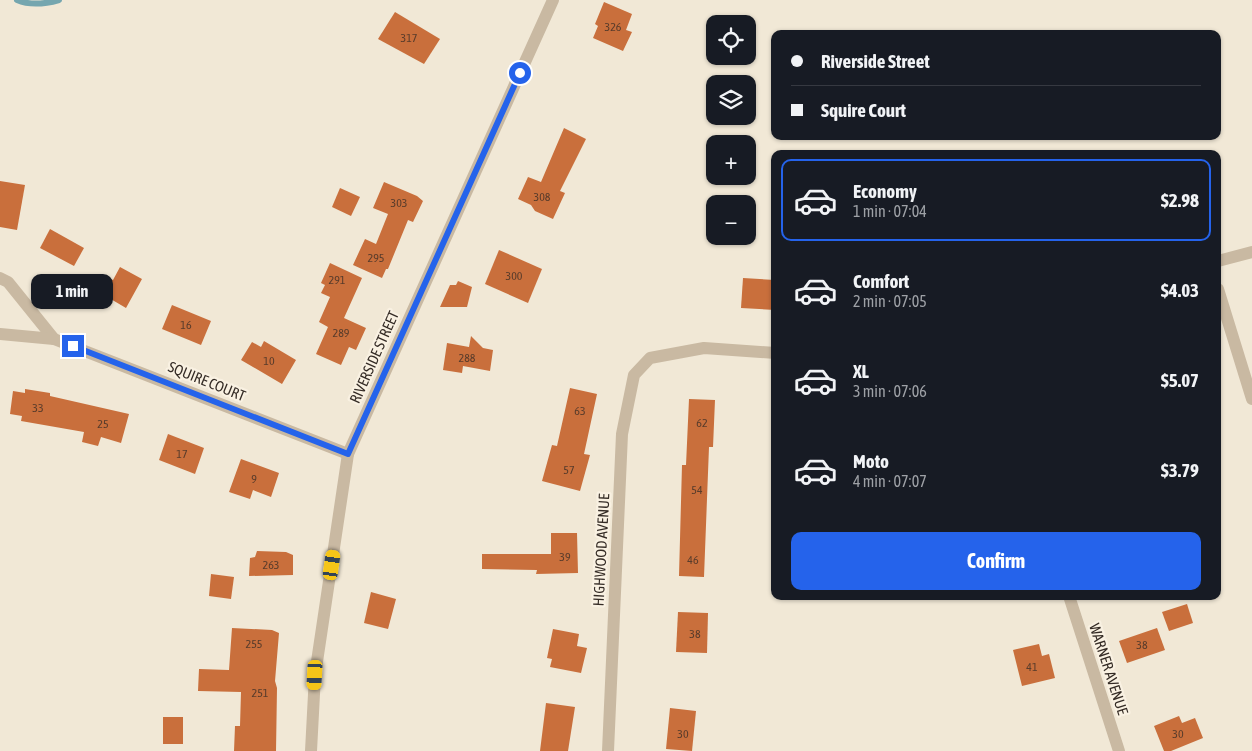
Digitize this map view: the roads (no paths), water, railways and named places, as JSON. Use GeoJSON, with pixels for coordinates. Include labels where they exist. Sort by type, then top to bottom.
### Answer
{"type":"FeatureCollection","features":[{"type":"Feature","properties":{"kind":"street","name":"RIVERSIDE STREET"},"geometry":{"type":"LineString","coordinates":[[311,751],[315,675],[348,454],[553,0]]}},
{"type":"Feature","properties":{"kind":"street"},"geometry":{"type":"LineString","coordinates":[[1221,259],[1252,252]]}},
{"type":"Feature","properties":{"kind":"street","name":"SQUIRE COURT"},"geometry":{"type":"LineString","coordinates":[[0,278],[8,282],[54,339]]}},
{"type":"Feature","properties":{"kind":"street"},"geometry":{"type":"LineString","coordinates":[[1221,299],[1252,399]]}},
{"type":"Feature","properties":{"kind":"street","name":"SQUIRE COURT"},"geometry":{"type":"LineString","coordinates":[[0,334],[54,339],[348,454]]}},
{"type":"Feature","properties":{"kind":"street","name":"HIGHWOOD AVENUE"},"geometry":{"type":"LineString","coordinates":[[608,751],[622,434],[634,375],[650,358],[704,348],[771,353]]}},
{"type":"Feature","properties":{"kind":"street","name":"WARNER AVENUE"},"geometry":{"type":"LineString","coordinates":[[1070,600],[1119,751]]}},
{"type":"Feature","properties":{"kind":"waterway"},"geometry":{"type":"LineString","coordinates":[[17,0],[38,4],[59,0]]}}]}
